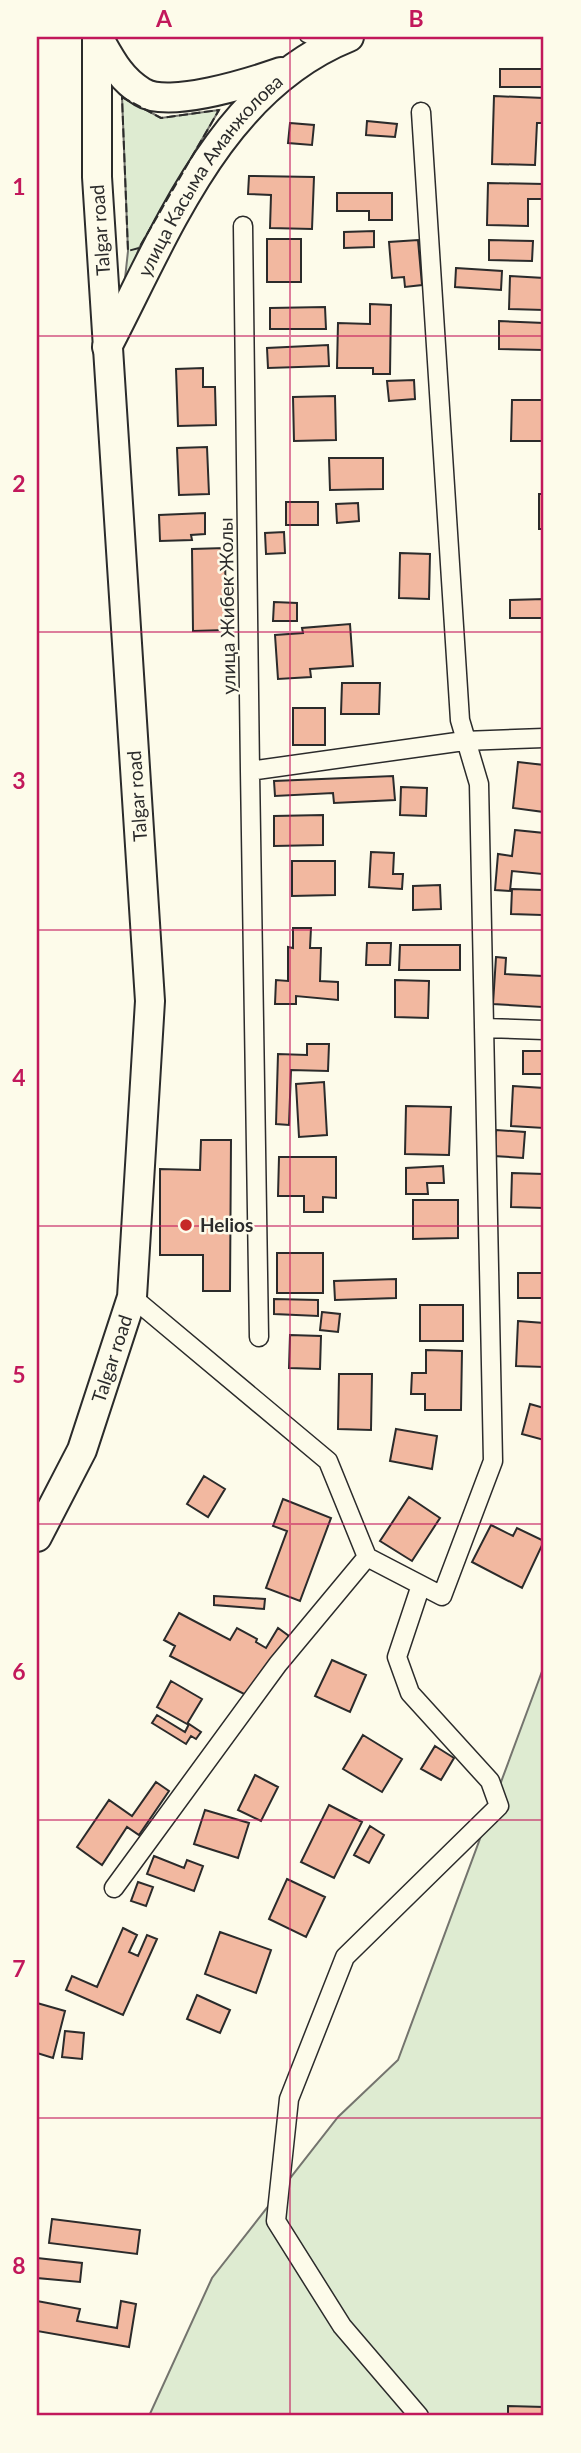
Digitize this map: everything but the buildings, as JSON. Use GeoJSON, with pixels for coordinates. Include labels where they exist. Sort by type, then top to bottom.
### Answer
{"type":"FeatureCollection","features":[{"type":"Feature","properties":{"kind":"main road"},"geometry":{"type":"LineString","coordinates":[[98,37],[118,72],[144,94],[191,96],[241,85],[293,68]]}},
{"type":"Feature","properties":{"kind":"main road","name":"Talgar road"},"geometry":{"type":"LineString","coordinates":[[37,1537],[82,1450],[131,1297],[150,1001],[96,177],[98,37]]}},
{"type":"Feature","properties":{"kind":"main road","name":"улица Касыма Аманжолова"},"geometry":{"type":"LineString","coordinates":[[107,346],[199,172],[240,116],[327,41]]}},
{"type":"Feature","properties":{"kind":"street"},"geometry":{"type":"LineString","coordinates":[[131,1297],[328,1461],[367,1557],[442,1596],[492,1461],[479,784],[464,741],[460,720],[421,112]]}},
{"type":"Feature","properties":{"kind":"street","name":"улица Жибек Жолы"},"geometry":{"type":"LineString","coordinates":[[243,226],[259,1337]]}},
{"type":"Feature","properties":{"kind":"street"},"geometry":{"type":"LineString","coordinates":[[250,771],[464,741],[544,738]]}},
{"type":"Feature","properties":{"kind":"street"},"geometry":{"type":"LineString","coordinates":[[484,1028],[544,1030]]}},
{"type":"Feature","properties":{"kind":"street"},"geometry":{"type":"LineString","coordinates":[[114,1888],[278,1664],[367,1557]]}},
{"type":"Feature","properties":{"kind":"street"},"geometry":{"type":"LineString","coordinates":[[419,2416],[342,2326],[276,2221],[289,2099],[345,1956],[499,1807],[490,1781],[410,1693],[405,1681],[397,1657],[421,1585]]}},
{"type":"Feature","properties":{"kind":"green space"},"geometry":{"type":"Polygon","coordinates":[[[122,97],[161,118],[219,110],[139,248],[123,297],[128,251],[122,97]]]}},
{"type":"Feature","properties":{"kind":"green space"},"geometry":{"type":"Polygon","coordinates":[[[544,1666],[544,2416],[149,2416],[212,2278],[338,2117],[398,2060],[544,1666]]]}},
{"type":"Feature","properties":{"kind":"fence"},"geometry":{"type":"LineString","coordinates":[[122,97],[161,118],[219,110],[139,248],[128,251],[122,97]]}},
{"type":"Feature","properties":{"kind":"place","name":"Helios"},"geometry":{"type":"Point","coordinates":[186,1225]}}]}
